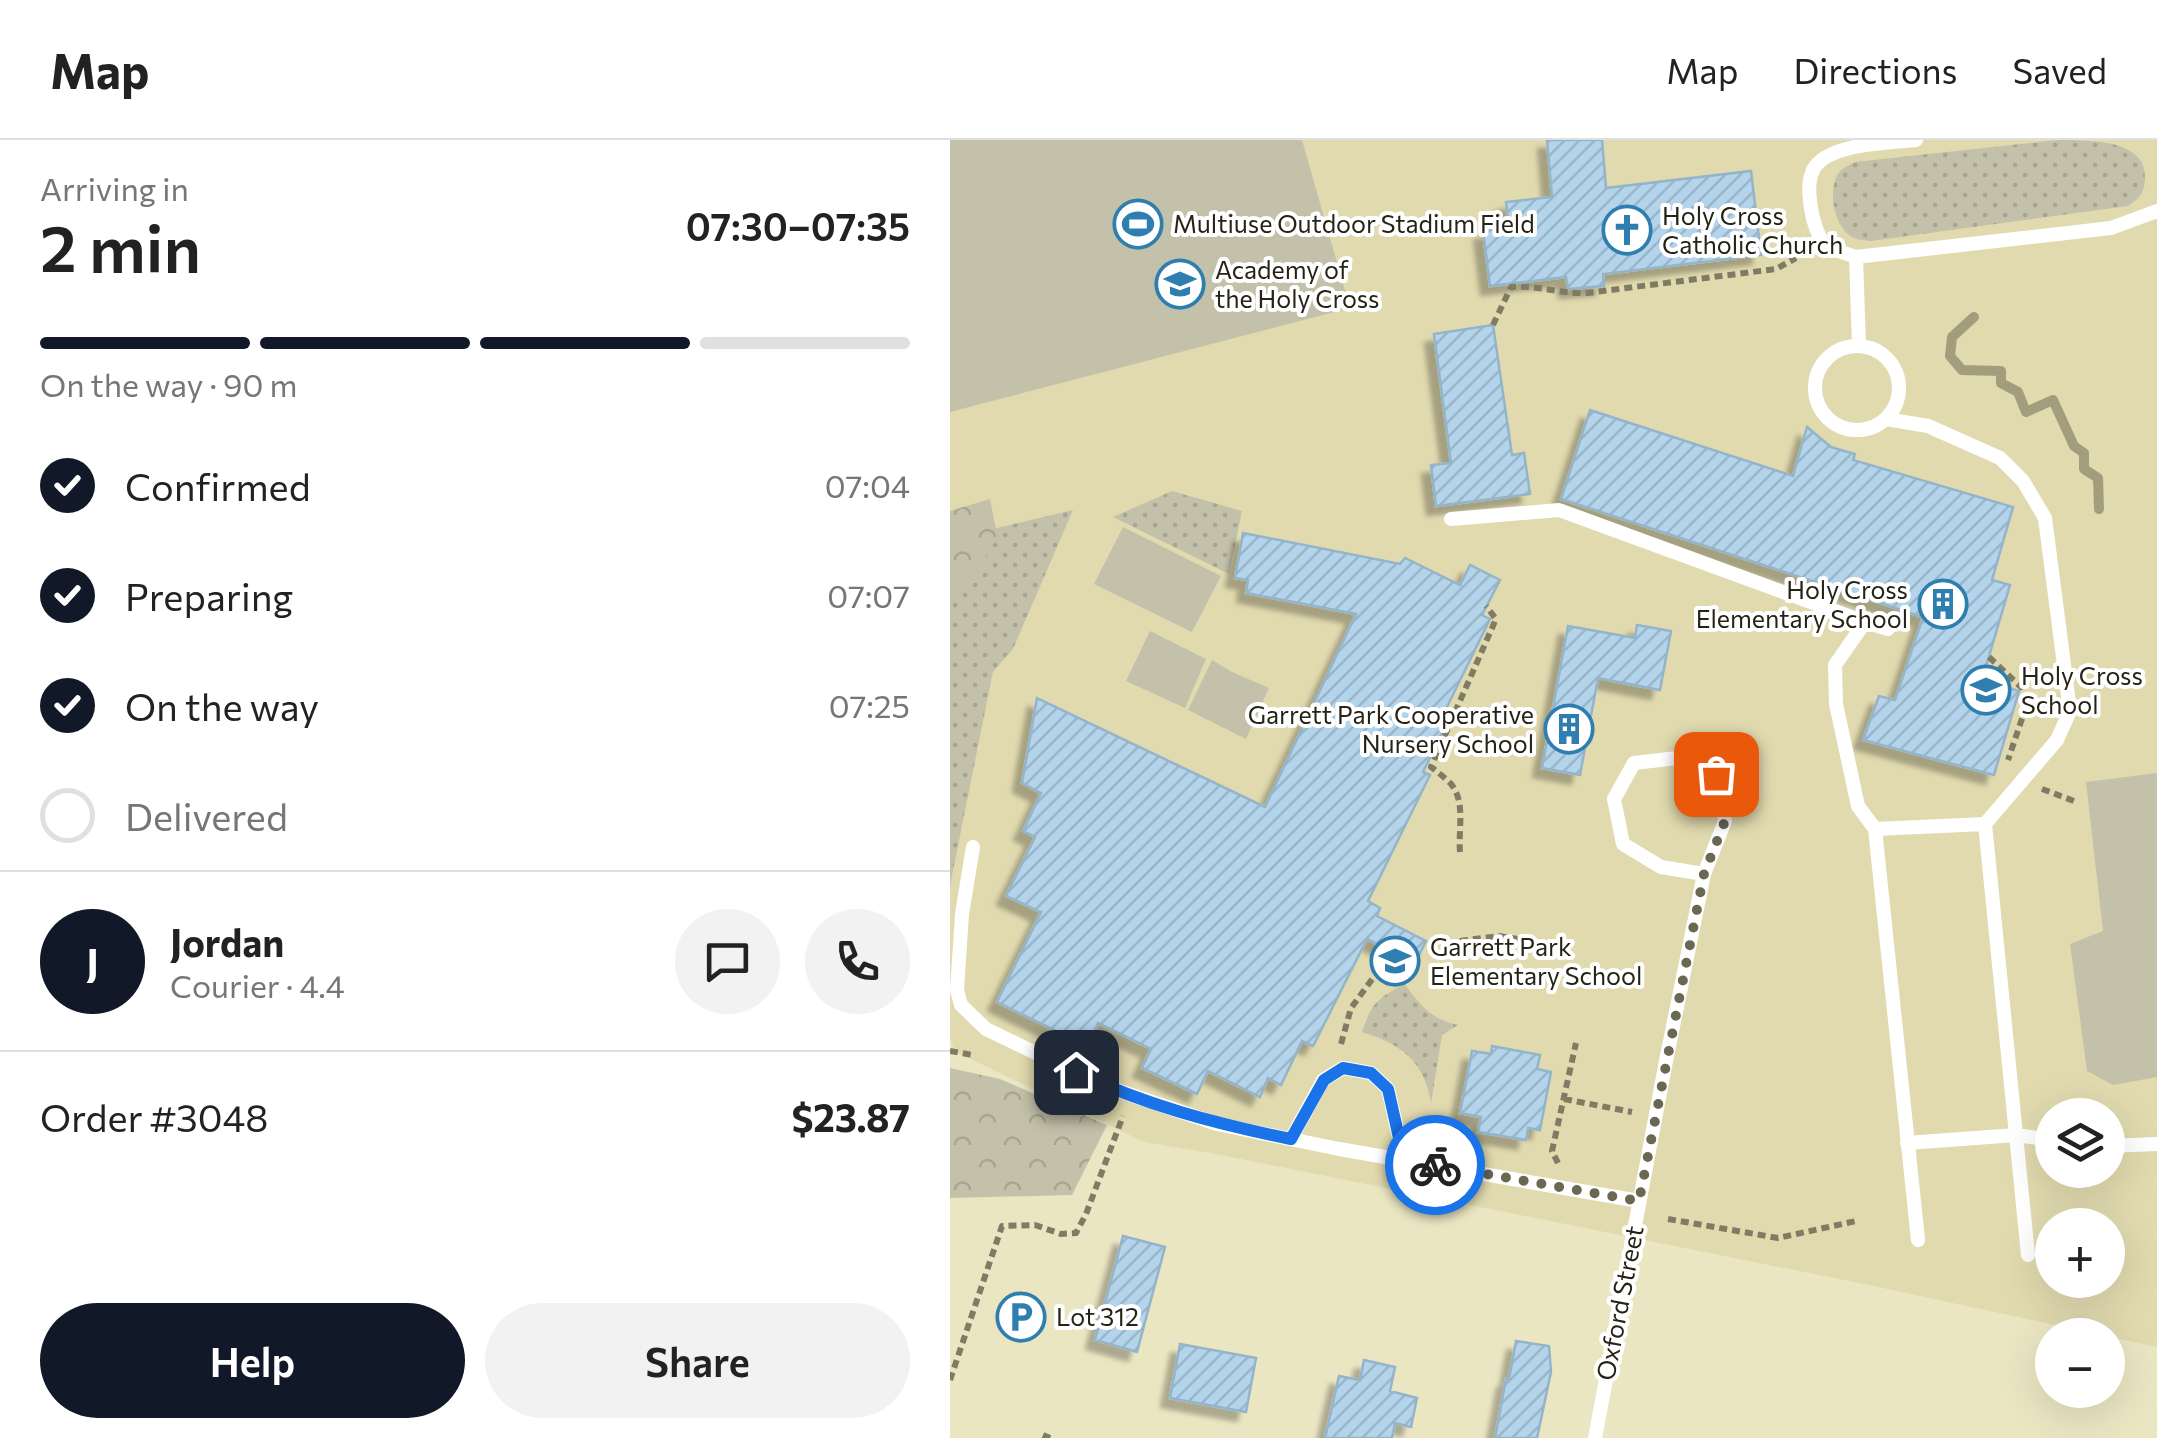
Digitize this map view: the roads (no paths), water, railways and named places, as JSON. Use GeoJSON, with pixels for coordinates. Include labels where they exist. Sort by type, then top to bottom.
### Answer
{"type":"FeatureCollection","features":[{"type":"Feature","properties":{"kind":"lane"},"geometry":{"type":"LineString","coordinates":[[1916,140],[1858,143],[1814,166],[1808,184],[1812,222],[1824,246],[1856,257],[2111,228],[2157,210]]}},
{"type":"Feature","properties":{"kind":"lane"},"geometry":{"type":"LineString","coordinates":[[1856,257],[1859,346]]}},
{"type":"Feature","properties":{"kind":"lane"},"geometry":{"type":"LineString","coordinates":[[1859,346],[1888,359],[1897,373],[1899,389],[1896,405],[1886,418],[1872,427],[1856,430],[1840,426],[1826,416],[1815,386],[1819,370],[1829,357],[1843,348],[1859,346]]}},
{"type":"Feature","properties":{"kind":"lane"},"geometry":{"type":"LineString","coordinates":[[1886,418],[1928,426],[2000,458],[2023,481],[2046,518],[2070,712],[2057,740],[1986,824],[2028,1256]]}},
{"type":"Feature","properties":{"kind":"lane"},"geometry":{"type":"LineString","coordinates":[[1451,519],[1559,510],[1888,629]]}},
{"type":"Feature","properties":{"kind":"lane"},"geometry":{"type":"LineString","coordinates":[[1865,622],[1834,665],[1836,704],[1858,806],[1874,829],[1918,1240]]}},
{"type":"Feature","properties":{"kind":"lane","name":"Oxford Street"},"geometry":{"type":"LineString","coordinates":[[1595,1438],[1704,874],[1725,821],[1716,774],[1677,758],[1634,763],[1614,799],[1623,844],[1661,868],[1704,874]]}},
{"type":"Feature","properties":{"kind":"lane"},"geometry":{"type":"LineString","coordinates":[[1874,829],[1986,824]]}},
{"type":"Feature","properties":{"kind":"lane"},"geometry":{"type":"LineString","coordinates":[[973,847],[962,914],[957,990],[961,1005],[986,1029],[1102,1085],[1217,1124],[1639,1201]]}},
{"type":"Feature","properties":{"kind":"lane"},"geometry":{"type":"LineString","coordinates":[[1291,1139],[1324,1080],[1343,1068],[1371,1073],[1388,1089],[1404,1160]]}},
{"type":"Feature","properties":{"kind":"lane"},"geometry":{"type":"LineString","coordinates":[[1908,1143],[2016,1134],[2035,1137]]}},
{"type":"Feature","properties":{"kind":"lane"},"geometry":{"type":"LineString","coordinates":[[2125,1145],[2157,1144]]}},
{"type":"Feature","properties":{"kind":"waterway"},"geometry":{"type":"LineString","coordinates":[[1974,317],[1952,337],[1950,356],[1962,370],[2001,371],[2001,383],[2018,392],[2026,412],[2053,400],[2074,446],[2084,453],[2084,469],[2098,478],[2099,509]]}},
{"type":"Feature","properties":{"kind":"place","name":"Multiuse Outdoor Stadium Field"},"geometry":{"type":"Point","coordinates":[1138,224]}},
{"type":"Feature","properties":{"kind":"place","name":"Holy Cross Catholic Church"},"geometry":{"type":"Point","coordinates":[1627,230]}},
{"type":"Feature","properties":{"kind":"place","name":"Academy of the Holy Cross"},"geometry":{"type":"Point","coordinates":[1180,284]}},
{"type":"Feature","properties":{"kind":"place","name":"Holy Cross Elementary School"},"geometry":{"type":"Point","coordinates":[1943,604]}},
{"type":"Feature","properties":{"kind":"place","name":"Holy Cross School"},"geometry":{"type":"Point","coordinates":[1986,690]}},
{"type":"Feature","properties":{"kind":"place","name":"Garrett Park Cooperative Nursery School"},"geometry":{"type":"Point","coordinates":[1569,729]}},
{"type":"Feature","properties":{"kind":"place","name":"Garrett Park Elementary School"},"geometry":{"type":"Point","coordinates":[1395,961]}},
{"type":"Feature","properties":{"kind":"place","name":"Lot 312"},"geometry":{"type":"Point","coordinates":[1021,1317]}}]}
